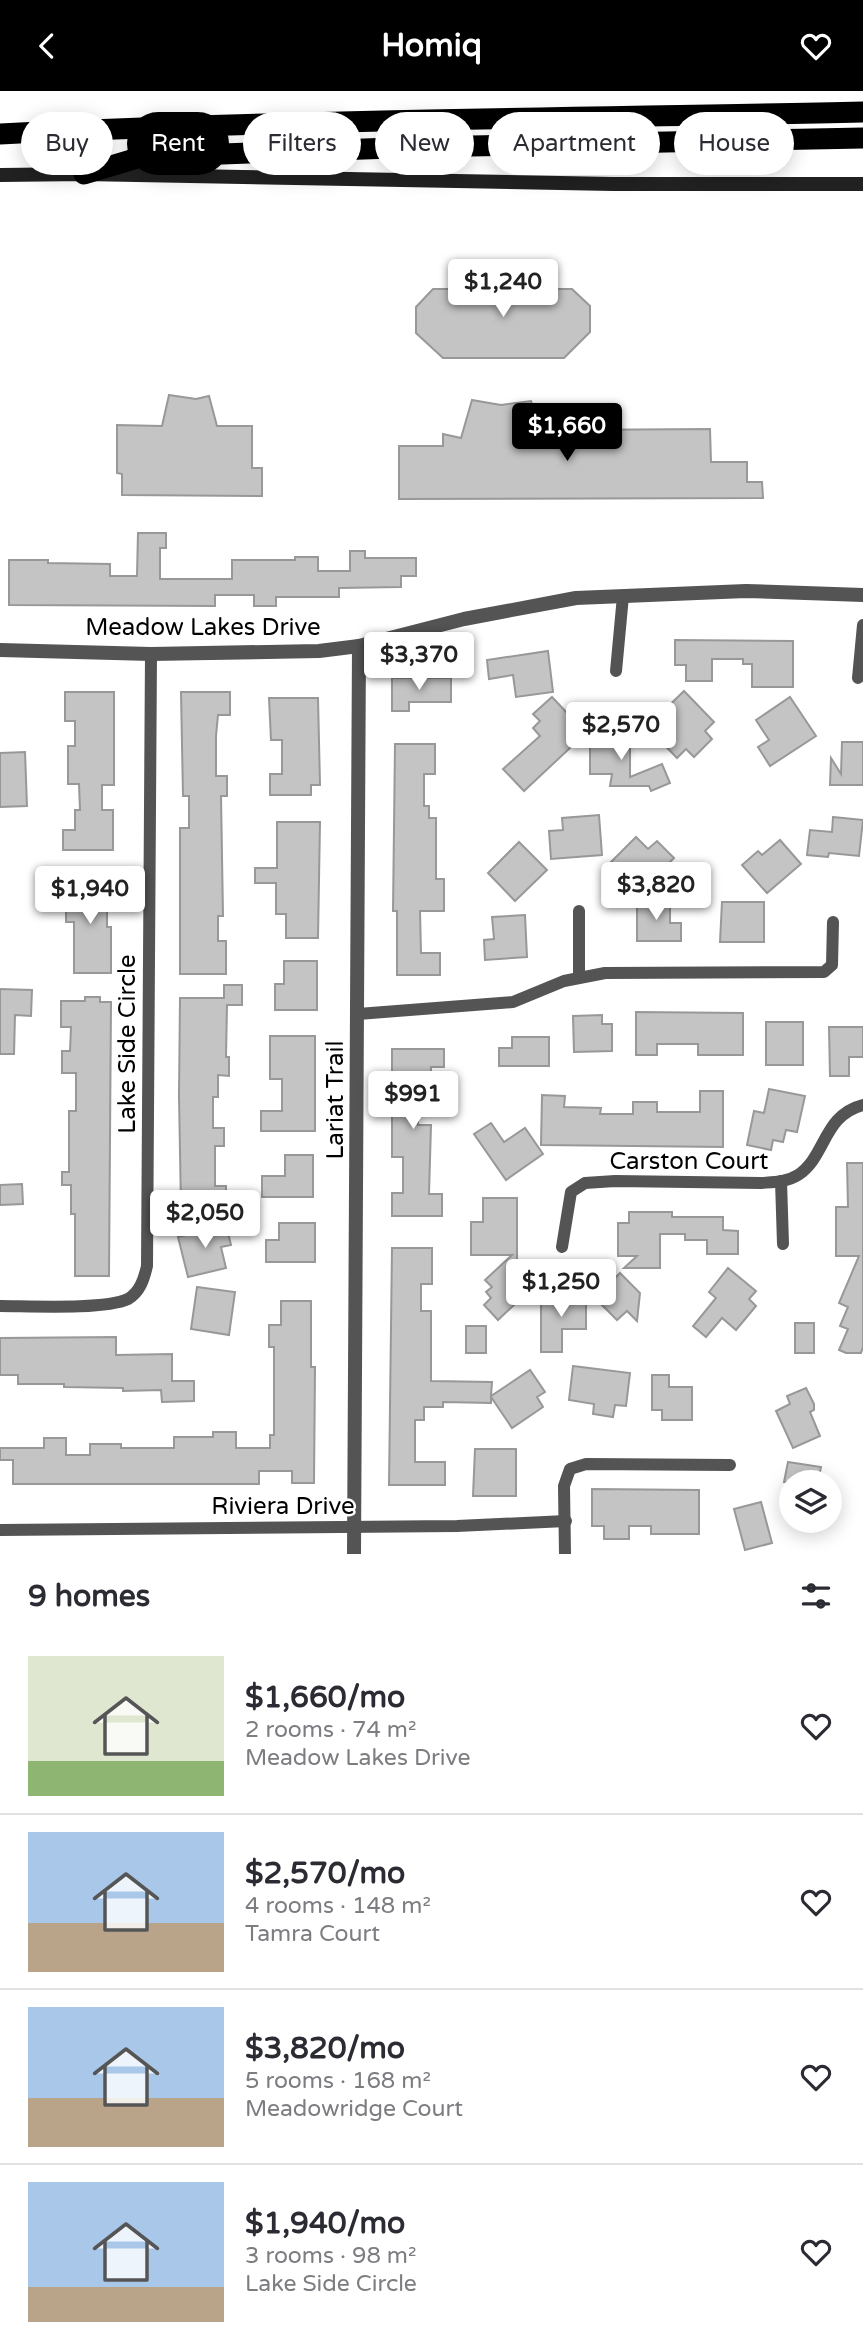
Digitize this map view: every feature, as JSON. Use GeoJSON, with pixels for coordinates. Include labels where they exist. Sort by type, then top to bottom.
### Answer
{"type":"FeatureCollection","features":[{"type":"Feature","properties":{"kind":"highway"},"geometry":{"type":"LineString","coordinates":[[0,134],[159,126],[863,112]]}},
{"type":"Feature","properties":{"kind":"highway"},"geometry":{"type":"LineString","coordinates":[[113,165],[141,156],[863,138]]}},
{"type":"Feature","properties":{"kind":"main road"},"geometry":{"type":"LineString","coordinates":[[0,175],[21,175]]}},
{"type":"Feature","properties":{"kind":"main road"},"geometry":{"type":"LineString","coordinates":[[113,175],[613,184],[863,184]]}},
{"type":"Feature","properties":{"kind":"street","name":"Meadow Lakes Drive"},"geometry":{"type":"LineString","coordinates":[[0,650],[152,654],[318,651],[359,646],[464,619],[576,598],[746,591],[863,595]]}},
{"type":"Feature","properties":{"kind":"street"},"geometry":{"type":"LineString","coordinates":[[616,671],[623,596]]}},
{"type":"Feature","properties":{"kind":"street"},"geometry":{"type":"LineString","coordinates":[[858,678],[863,625]]}},
{"type":"Feature","properties":{"kind":"street","name":"Lariat Trail"},"geometry":{"type":"LineString","coordinates":[[354,1554],[359,646]]}},
{"type":"Feature","properties":{"kind":"street","name":"Lake Side Circle"},"geometry":{"type":"LineString","coordinates":[[0,1306],[89,1305],[120,1301],[136,1293],[145,1274],[152,654]]}},
{"type":"Feature","properties":{"kind":"street"},"geometry":{"type":"LineString","coordinates":[[579,911],[579,977]]}},
{"type":"Feature","properties":{"kind":"street"},"geometry":{"type":"LineString","coordinates":[[358,1014],[513,1002],[579,977],[605,973],[824,972],[832,965],[833,922]]}},
{"type":"Feature","properties":{"kind":"street","name":"Carston Court"},"geometry":{"type":"LineString","coordinates":[[562,1247],[571,1192],[585,1183],[781,1181],[796,1176],[805,1169],[833,1125],[848,1110],[863,1105]]}},
{"type":"Feature","properties":{"kind":"street","name":"Carston Court"},"geometry":{"type":"LineString","coordinates":[[781,1181],[783,1244]]}},
{"type":"Feature","properties":{"kind":"street"},"geometry":{"type":"LineString","coordinates":[[565,1554],[564,1486],[570,1469],[586,1464],[730,1465]]}},
{"type":"Feature","properties":{"kind":"street","name":"Riviera Drive"},"geometry":{"type":"LineString","coordinates":[[0,1531],[457,1526],[566,1521]]}},
{"type":"Feature","properties":{"kind":"building"},"geometry":{"type":"Polygon","coordinates":[[[463,277],[541,277],[554,289],[572,289],[590,306],[590,332],[564,358],[443,358],[416,333],[416,307],[433,289],[451,289],[463,277]]]}},
{"type":"Feature","properties":{"kind":"building"},"geometry":{"type":"Polygon","coordinates":[[[169,395],[196,399],[209,396],[217,426],[252,426],[252,468],[262,468],[262,496],[122,495],[122,474],[117,473],[117,425],[162,426],[169,395]]]}},
{"type":"Feature","properties":{"kind":"building"},"geometry":{"type":"Polygon","coordinates":[[[472,400],[501,405],[531,401],[543,436],[564,430],[710,429],[711,462],[747,462],[747,482],[762,482],[763,498],[399,499],[399,446],[443,446],[443,434],[461,438],[472,400]]]}},
{"type":"Feature","properties":{"kind":"building"},"geometry":{"type":"Polygon","coordinates":[[[138,533],[166,533],[166,548],[160,548],[160,579],[232,579],[232,560],[295,560],[295,557],[318,557],[318,571],[350,571],[350,551],[365,551],[365,558],[416,558],[416,576],[401,576],[401,587],[339,588],[339,597],[276,597],[276,606],[254,606],[254,595],[215,595],[215,606],[9,605],[9,560],[110,564],[110,576],[137,576],[138,533]]]}},
{"type":"Feature","properties":{"kind":"building"},"geometry":{"type":"Polygon","coordinates":[[[675,640],[793,641],[793,687],[752,687],[752,664],[743,664],[743,659],[712,659],[712,681],[686,681],[686,665],[675,665],[675,640]]]}},
{"type":"Feature","properties":{"kind":"building"},"geometry":{"type":"Polygon","coordinates":[[[548,651],[553,692],[516,697],[513,675],[489,679],[487,660],[548,651]]]}},
{"type":"Feature","properties":{"kind":"building"},"geometry":{"type":"Polygon","coordinates":[[[392,678],[451,678],[451,702],[409,702],[409,711],[392,711],[392,678]]]}},
{"type":"Feature","properties":{"kind":"building"},"geometry":{"type":"Polygon","coordinates":[[[684,691],[714,722],[705,731],[712,739],[694,757],[686,749],[677,758],[647,727],[684,691]]]}},
{"type":"Feature","properties":{"kind":"building"},"geometry":{"type":"Polygon","coordinates":[[[65,692],[114,692],[114,785],[102,785],[102,810],[113,810],[113,850],[63,850],[63,830],[75,830],[75,810],[80,810],[79,784],[68,784],[68,746],[75,746],[75,721],[65,721],[65,692]]]}},
{"type":"Feature","properties":{"kind":"building"},"geometry":{"type":"Polygon","coordinates":[[[181,692],[230,692],[230,715],[218,715],[216,736],[216,776],[227,776],[227,796],[221,796],[223,916],[218,916],[218,941],[226,941],[226,974],[180,974],[180,828],[189,828],[189,796],[183,796],[181,692]]]}},
{"type":"Feature","properties":{"kind":"building"},"geometry":{"type":"Polygon","coordinates":[[[552,697],[586,733],[524,791],[503,769],[540,736],[533,728],[540,721],[533,714],[552,697]]]}},
{"type":"Feature","properties":{"kind":"building"},"geometry":{"type":"Polygon","coordinates":[[[790,697],[816,736],[770,766],[758,747],[769,740],[756,720],[790,697]]]}},
{"type":"Feature","properties":{"kind":"building"},"geometry":{"type":"Polygon","coordinates":[[[269,698],[318,698],[320,785],[311,785],[311,795],[270,795],[270,774],[282,774],[282,740],[271,740],[269,698]]]}},
{"type":"Feature","properties":{"kind":"building"},"geometry":{"type":"Polygon","coordinates":[[[590,733],[630,733],[630,777],[662,764],[670,783],[651,791],[649,786],[610,786],[612,774],[590,774],[590,733]]]}},
{"type":"Feature","properties":{"kind":"building"},"geometry":{"type":"Polygon","coordinates":[[[842,742],[863,742],[863,785],[830,785],[831,758],[841,774],[842,742]]]}},
{"type":"Feature","properties":{"kind":"building"},"geometry":{"type":"Polygon","coordinates":[[[395,744],[435,744],[435,774],[424,774],[424,806],[429,806],[429,818],[436,818],[436,879],[444,879],[444,911],[420,911],[421,953],[440,953],[440,975],[397,975],[397,911],[393,911],[395,744]]]}},
{"type":"Feature","properties":{"kind":"building"},"geometry":{"type":"Polygon","coordinates":[[[25,752],[27,806],[0,807],[0,753],[25,752]]]}},
{"type":"Feature","properties":{"kind":"building"},"geometry":{"type":"Polygon","coordinates":[[[599,815],[602,855],[551,859],[549,831],[563,830],[562,818],[599,815]]]}},
{"type":"Feature","properties":{"kind":"building"},"geometry":{"type":"Polygon","coordinates":[[[833,817],[863,820],[859,856],[829,853],[828,857],[807,855],[810,830],[832,832],[833,817]]]}},
{"type":"Feature","properties":{"kind":"building"},"geometry":{"type":"Polygon","coordinates":[[[277,822],[320,822],[318,938],[286,938],[286,914],[276,914],[276,883],[255,883],[255,868],[277,868],[277,822]]]}},
{"type":"Feature","properties":{"kind":"building"},"geometry":{"type":"Polygon","coordinates":[[[636,837],[648,849],[657,841],[674,858],[639,893],[609,864],[636,837]]]}},
{"type":"Feature","properties":{"kind":"building"},"geometry":{"type":"Polygon","coordinates":[[[780,840],[801,864],[767,893],[742,865],[758,851],[762,855],[780,840]]]}},
{"type":"Feature","properties":{"kind":"building"},"geometry":{"type":"Polygon","coordinates":[[[519,842],[547,870],[515,901],[488,873],[519,842]]]}},
{"type":"Feature","properties":{"kind":"building"},"geometry":{"type":"Polygon","coordinates":[[[66,881],[107,881],[111,973],[74,973],[74,922],[66,922],[66,881]]]}},
{"type":"Feature","properties":{"kind":"building"},"geometry":{"type":"Polygon","coordinates":[[[637,901],[670,901],[670,923],[681,923],[681,941],[637,941],[637,901]]]}},
{"type":"Feature","properties":{"kind":"building"},"geometry":{"type":"Polygon","coordinates":[[[722,902],[764,902],[764,942],[720,942],[722,902]]]}},
{"type":"Feature","properties":{"kind":"building"},"geometry":{"type":"Polygon","coordinates":[[[525,915],[527,957],[485,960],[484,940],[494,939],[492,917],[525,915]]]}},
{"type":"Feature","properties":{"kind":"building"},"geometry":{"type":"Polygon","coordinates":[[[284,961],[317,961],[317,1010],[275,1010],[275,984],[284,984],[284,961]]]}},
{"type":"Feature","properties":{"kind":"building"},"geometry":{"type":"Polygon","coordinates":[[[224,985],[242,985],[242,1005],[227,1005],[226,1057],[229,1057],[229,1076],[218,1075],[218,1097],[213,1097],[213,1128],[224,1128],[224,1146],[215,1146],[215,1186],[226,1186],[226,1207],[181,1207],[180,998],[224,998],[224,985]]]}},
{"type":"Feature","properties":{"kind":"building"},"geometry":{"type":"Polygon","coordinates":[[[0,989],[32,990],[31,1016],[15,1015],[14,1054],[0,1054],[0,989]]]}},
{"type":"Feature","properties":{"kind":"building"},"geometry":{"type":"Polygon","coordinates":[[[85,997],[100,997],[100,1002],[111,1002],[109,1276],[75,1276],[75,1214],[71,1214],[71,1185],[62,1185],[62,1172],[69,1172],[69,1111],[76,1111],[76,1073],[62,1073],[62,1051],[70,1051],[71,1027],[61,1027],[61,1001],[85,1001],[85,997]]]}},
{"type":"Feature","properties":{"kind":"building"},"geometry":{"type":"Polygon","coordinates":[[[636,1012],[743,1013],[743,1055],[698,1055],[698,1044],[657,1044],[657,1055],[636,1055],[636,1012]]]}},
{"type":"Feature","properties":{"kind":"building"},"geometry":{"type":"Polygon","coordinates":[[[602,1015],[602,1024],[612,1024],[612,1051],[574,1052],[573,1016],[602,1015]]]}},
{"type":"Feature","properties":{"kind":"building"},"geometry":{"type":"Polygon","coordinates":[[[766,1022],[803,1022],[803,1065],[766,1065],[766,1022]]]}},
{"type":"Feature","properties":{"kind":"building"},"geometry":{"type":"Polygon","coordinates":[[[829,1027],[863,1027],[863,1057],[849,1057],[849,1076],[830,1076],[829,1027]]]}},
{"type":"Feature","properties":{"kind":"building"},"geometry":{"type":"Polygon","coordinates":[[[270,1036],[315,1036],[315,1131],[261,1131],[261,1111],[282,1111],[282,1079],[270,1079],[270,1036]]]}},
{"type":"Feature","properties":{"kind":"building"},"geometry":{"type":"Polygon","coordinates":[[[512,1037],[549,1037],[549,1066],[499,1066],[499,1048],[512,1048],[512,1037]]]}},
{"type":"Feature","properties":{"kind":"building"},"geometry":{"type":"Polygon","coordinates":[[[392,1049],[444,1049],[444,1067],[431,1067],[431,1090],[418,1090],[418,1125],[431,1125],[429,1194],[442,1194],[442,1216],[392,1216],[392,1193],[403,1193],[403,1157],[392,1157],[392,1049]]]}},
{"type":"Feature","properties":{"kind":"building"},"geometry":{"type":"Polygon","coordinates":[[[769,1089],[805,1096],[797,1132],[786,1130],[783,1142],[773,1140],[771,1150],[747,1145],[754,1111],[764,1113],[769,1089]]]}},
{"type":"Feature","properties":{"kind":"building"},"geometry":{"type":"Polygon","coordinates":[[[700,1091],[723,1091],[723,1147],[541,1145],[542,1095],[565,1096],[564,1107],[601,1108],[600,1114],[633,1114],[633,1102],[657,1102],[657,1112],[700,1112],[700,1091]]]}},
{"type":"Feature","properties":{"kind":"building"},"geometry":{"type":"Polygon","coordinates":[[[491,1123],[504,1142],[525,1128],[543,1154],[506,1180],[474,1134],[491,1123]]]}},
{"type":"Feature","properties":{"kind":"building"},"geometry":{"type":"Polygon","coordinates":[[[285,1155],[313,1155],[313,1197],[262,1197],[262,1176],[285,1176],[285,1155]]]}},
{"type":"Feature","properties":{"kind":"building"},"geometry":{"type":"Polygon","coordinates":[[[847,1163],[863,1163],[861,1353],[839,1350],[848,1329],[840,1326],[848,1307],[839,1303],[859,1256],[836,1256],[836,1207],[848,1207],[847,1163]]]}},
{"type":"Feature","properties":{"kind":"building"},"geometry":{"type":"Polygon","coordinates":[[[22,1184],[23,1204],[0,1205],[0,1185],[22,1184]]]}},
{"type":"Feature","properties":{"kind":"building"},"geometry":{"type":"Polygon","coordinates":[[[483,1198],[517,1198],[517,1268],[534,1286],[498,1320],[484,1305],[491,1298],[486,1292],[492,1287],[485,1280],[512,1255],[471,1255],[471,1222],[483,1222],[483,1198]]]}},
{"type":"Feature","properties":{"kind":"building"},"geometry":{"type":"Polygon","coordinates":[[[629,1212],[672,1212],[672,1217],[723,1217],[723,1230],[738,1231],[738,1254],[707,1254],[707,1240],[685,1240],[685,1234],[660,1234],[660,1268],[624,1268],[637,1256],[618,1256],[618,1223],[629,1223],[629,1212]]]}},
{"type":"Feature","properties":{"kind":"building"},"geometry":{"type":"Polygon","coordinates":[[[279,1223],[315,1223],[315,1262],[266,1262],[266,1240],[279,1240],[279,1223]]]}},
{"type":"Feature","properties":{"kind":"building"},"geometry":{"type":"Polygon","coordinates":[[[226,1225],[231,1245],[221,1247],[226,1268],[188,1277],[178,1237],[226,1225]]]}},
{"type":"Feature","properties":{"kind":"building"},"geometry":{"type":"Polygon","coordinates":[[[392,1248],[432,1248],[432,1284],[421,1284],[421,1311],[431,1311],[431,1381],[492,1382],[491,1396],[530,1370],[545,1392],[537,1397],[543,1407],[512,1428],[491,1397],[491,1403],[443,1402],[443,1407],[424,1407],[424,1420],[415,1420],[415,1462],[445,1462],[445,1485],[389,1485],[392,1248]]]}},
{"type":"Feature","properties":{"kind":"building"},"geometry":{"type":"Polygon","coordinates":[[[728,1268],[756,1291],[749,1299],[756,1306],[736,1330],[722,1318],[706,1337],[693,1326],[716,1298],[709,1292],[728,1268]]]}},
{"type":"Feature","properties":{"kind":"building"},"geometry":{"type":"Polygon","coordinates":[[[620,1273],[640,1293],[637,1321],[627,1311],[617,1320],[595,1298],[620,1273]]]}},
{"type":"Feature","properties":{"kind":"building"},"geometry":{"type":"Polygon","coordinates":[[[197,1287],[235,1292],[229,1335],[191,1329],[197,1287]]]}},
{"type":"Feature","properties":{"kind":"building"},"geometry":{"type":"Polygon","coordinates":[[[541,1296],[586,1296],[586,1329],[562,1329],[562,1352],[541,1352],[541,1296]]]}},
{"type":"Feature","properties":{"kind":"building"},"geometry":{"type":"Polygon","coordinates":[[[281,1301],[311,1301],[311,1367],[315,1367],[314,1483],[292,1483],[292,1471],[259,1471],[259,1484],[13,1484],[13,1460],[0,1460],[0,1448],[44,1448],[44,1438],[66,1438],[66,1455],[90,1455],[90,1444],[121,1444],[121,1448],[174,1448],[174,1437],[213,1437],[213,1432],[236,1432],[236,1448],[270,1448],[270,1435],[274,1435],[274,1347],[269,1347],[269,1325],[281,1325],[281,1301]]]}},
{"type":"Feature","properties":{"kind":"building"},"geometry":{"type":"Polygon","coordinates":[[[795,1323],[814,1323],[814,1353],[795,1353],[795,1323]]]}},
{"type":"Feature","properties":{"kind":"building"},"geometry":{"type":"Polygon","coordinates":[[[466,1326],[486,1326],[486,1353],[466,1353],[466,1326]]]}},
{"type":"Feature","properties":{"kind":"building"},"geometry":{"type":"Polygon","coordinates":[[[116,1337],[116,1355],[172,1354],[172,1381],[194,1381],[194,1401],[162,1402],[161,1390],[123,1391],[123,1388],[64,1387],[64,1384],[18,1384],[18,1375],[0,1375],[0,1338],[116,1337]]]}},
{"type":"Feature","properties":{"kind":"building"},"geometry":{"type":"Polygon","coordinates":[[[573,1366],[630,1373],[626,1406],[615,1405],[613,1417],[593,1414],[594,1404],[569,1400],[573,1366]]]}},
{"type":"Feature","properties":{"kind":"building"},"geometry":{"type":"Polygon","coordinates":[[[652,1375],[669,1375],[669,1387],[692,1387],[692,1420],[662,1420],[662,1410],[652,1410],[652,1375]]]}},
{"type":"Feature","properties":{"kind":"building"},"geometry":{"type":"Polygon","coordinates":[[[806,1388],[814,1404],[814,1410],[810,1412],[820,1436],[793,1448],[776,1411],[790,1404],[787,1396],[806,1388]]]}},
{"type":"Feature","properties":{"kind":"building"},"geometry":{"type":"Polygon","coordinates":[[[475,1449],[516,1449],[516,1496],[473,1496],[475,1449]]]}},
{"type":"Feature","properties":{"kind":"building"},"geometry":{"type":"Polygon","coordinates":[[[788,1462],[821,1467],[820,1470],[786,1470],[788,1462]]]}},
{"type":"Feature","properties":{"kind":"building"},"geometry":{"type":"Polygon","coordinates":[[[592,1489],[699,1490],[699,1534],[651,1534],[651,1526],[629,1526],[629,1539],[604,1539],[604,1526],[592,1526],[592,1489]]]}},
{"type":"Feature","properties":{"kind":"building"},"geometry":{"type":"Polygon","coordinates":[[[761,1502],[772,1543],[745,1550],[734,1509],[761,1502]]]}}]}
